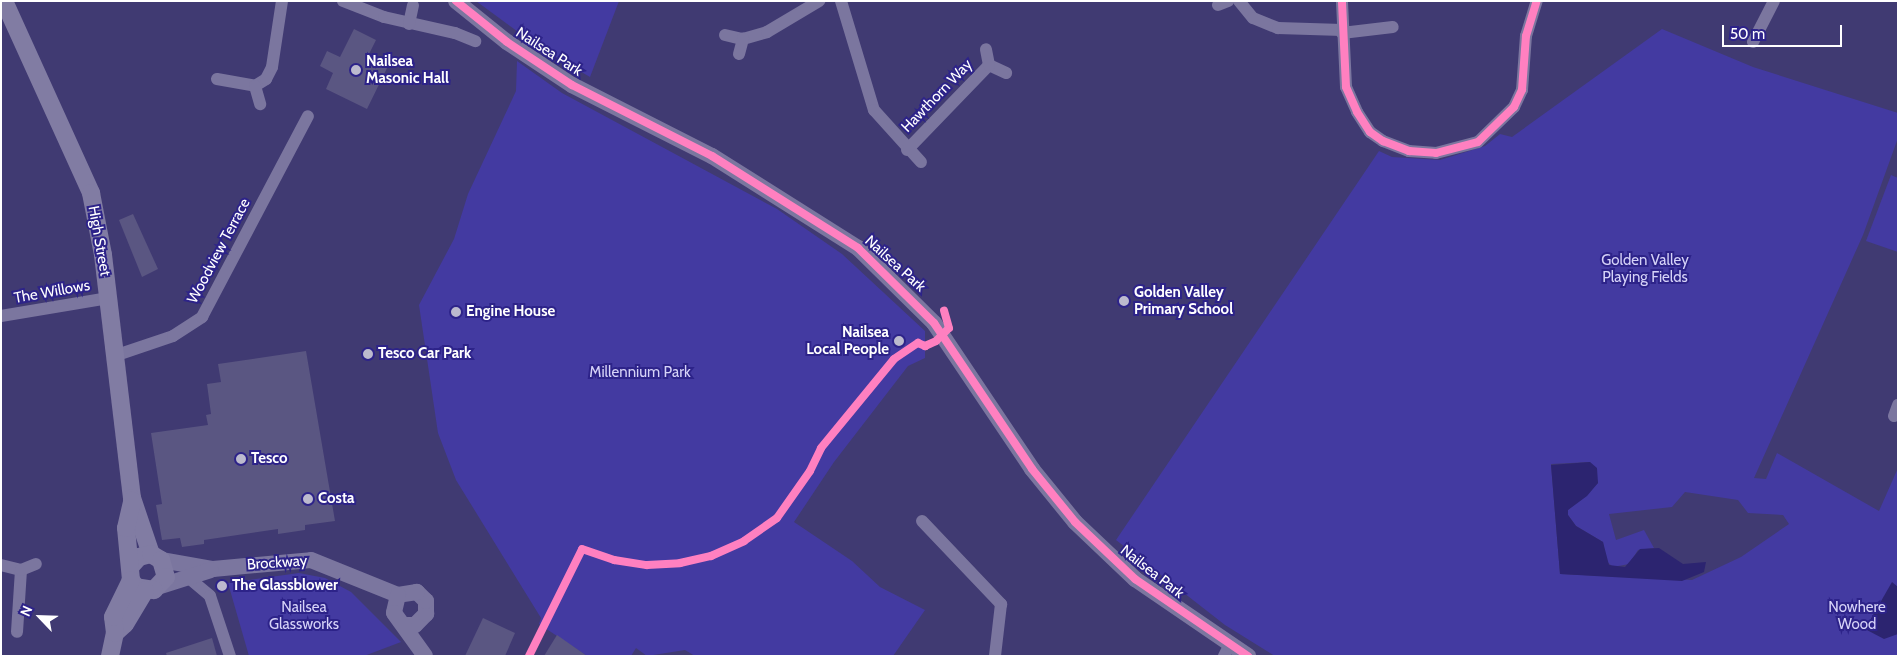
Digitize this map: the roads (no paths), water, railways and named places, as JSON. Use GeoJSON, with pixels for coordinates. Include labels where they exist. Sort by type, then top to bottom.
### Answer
{"type":"FeatureCollection","features":[{"type":"Feature","properties":{"kind":"main road","name":"High Street"},"geometry":{"type":"LineString","coordinates":[[4,1],[90,193],[117,355],[132,498],[156,557],[166,568],[142,581],[126,528],[132,498]]}},
{"type":"Feature","properties":{"kind":"main road"},"geometry":{"type":"LineString","coordinates":[[110,656],[115,633],[125,624],[142,581],[139,557],[156,557]]}},
{"type":"Feature","properties":{"kind":"street"},"geometry":{"type":"LineString","coordinates":[[217,78],[255,86],[264,81],[272,67],[282,1]]}},
{"type":"Feature","properties":{"kind":"street"},"geometry":{"type":"LineString","coordinates":[[343,1],[409,24],[455,33],[475,41]]}},
{"type":"Feature","properties":{"kind":"street","name":"Nailsea Park"},"geometry":{"type":"LineString","coordinates":[[456,1],[507,42],[564,80],[712,156],[829,227],[865,254],[934,323],[1032,469],[1075,522],[1135,579],[1227,650],[1248,656]]}},
{"type":"Feature","properties":{"kind":"street"},"geometry":{"type":"LineString","coordinates":[[725,35],[742,39],[772,30],[819,1]]}},
{"type":"Feature","properties":{"kind":"street","name":"Hawthorn Way"},"geometry":{"type":"LineString","coordinates":[[841,1],[870,102],[907,150],[921,162]]}},
{"type":"Feature","properties":{"kind":"street"},"geometry":{"type":"LineString","coordinates":[[1239,1],[1253,18],[1278,28],[1342,32],[1393,27]]}},
{"type":"Feature","properties":{"kind":"street"},"geometry":{"type":"LineString","coordinates":[[1342,2],[1342,32],[1347,93],[1370,132],[1409,151],[1447,152],[1469,146],[1490,132],[1518,100],[1524,83],[1526,36],[1537,1]]}},
{"type":"Feature","properties":{"kind":"street"},"geometry":{"type":"LineString","coordinates":[[1753,42],[1774,1]]}},
{"type":"Feature","properties":{"kind":"street"},"geometry":{"type":"LineString","coordinates":[[409,24],[413,5]]}},
{"type":"Feature","properties":{"kind":"street"},"geometry":{"type":"LineString","coordinates":[[739,54],[742,39]]}},
{"type":"Feature","properties":{"kind":"street","name":"Hawthorn Way"},"geometry":{"type":"LineString","coordinates":[[986,49],[989,65]]}},
{"type":"Feature","properties":{"kind":"street","name":"Hawthorn Way"},"geometry":{"type":"LineString","coordinates":[[907,150],[989,65]]}},
{"type":"Feature","properties":{"kind":"street","name":"Hawthorn Way"},"geometry":{"type":"LineString","coordinates":[[989,65],[1006,73]]}},
{"type":"Feature","properties":{"kind":"street"},"geometry":{"type":"LineString","coordinates":[[255,86],[260,104]]}},
{"type":"Feature","properties":{"kind":"street","name":"Woodview Terrace"},"geometry":{"type":"LineString","coordinates":[[117,355],[173,336],[202,317],[308,116]]}},
{"type":"Feature","properties":{"kind":"street","name":"The Willows"},"geometry":{"type":"LineString","coordinates":[[1,316],[108,298]]}},
{"type":"Feature","properties":{"kind":"street"},"geometry":{"type":"LineString","coordinates":[[922,521],[1001,604],[994,656]]}},
{"type":"Feature","properties":{"kind":"street","name":"Brockway"},"geometry":{"type":"LineString","coordinates":[[156,557],[213,569],[311,560],[337,567],[366,584],[398,595],[411,591],[422,596],[427,608],[422,621],[424,654]]}},
{"type":"Feature","properties":{"kind":"street"},"geometry":{"type":"LineString","coordinates":[[1,565],[21,570],[36,564]]}},
{"type":"Feature","properties":{"kind":"street","name":"Brockway"},"geometry":{"type":"LineString","coordinates":[[142,581],[190,579],[213,569]]}},
{"type":"Feature","properties":{"kind":"street"},"geometry":{"type":"LineString","coordinates":[[16,632],[21,570]]}},
{"type":"Feature","properties":{"kind":"street"},"geometry":{"type":"LineString","coordinates":[[190,579],[210,596],[230,656]]}},
{"type":"Feature","properties":{"kind":"street","name":"Brockway"},"geometry":{"type":"LineString","coordinates":[[366,584],[406,625],[424,654]]}},
{"type":"Feature","properties":{"kind":"street"},"geometry":{"type":"LineString","coordinates":[[394,613],[398,595]]}},
{"type":"Feature","properties":{"kind":"street"},"geometry":{"type":"LineString","coordinates":[[406,625],[422,621]]}},
{"type":"Feature","properties":{"kind":"place","name":"Nailsea Masonic Hall"},"geometry":{"type":"Point","coordinates":[356,70]}},
{"type":"Feature","properties":{"kind":"place","name":"Golden Valley Primary School"},"geometry":{"type":"Point","coordinates":[1124,301]}},
{"type":"Feature","properties":{"kind":"place","name":"Engine House"},"geometry":{"type":"Point","coordinates":[456,312]}},
{"type":"Feature","properties":{"kind":"place","name":"Nailsea Local People"},"geometry":{"type":"Point","coordinates":[899,341]}},
{"type":"Feature","properties":{"kind":"place","name":"Tesco Car Park"},"geometry":{"type":"Point","coordinates":[368,354]}},
{"type":"Feature","properties":{"kind":"place","name":"Tesco"},"geometry":{"type":"Point","coordinates":[241,459]}},
{"type":"Feature","properties":{"kind":"place","name":"Costa"},"geometry":{"type":"Point","coordinates":[308,499]}},
{"type":"Feature","properties":{"kind":"place","name":"The Glassblower"},"geometry":{"type":"Point","coordinates":[222,586]}},
{"type":"Feature","properties":{"kind":"park label","name":"Golden Valley Playing Fields"},"geometry":{"type":"Point","coordinates":[1645,268]}},
{"type":"Feature","properties":{"kind":"park label","name":"Millennium Park"},"geometry":{"type":"Point","coordinates":[640,373]}},
{"type":"Feature","properties":{"kind":"park label","name":"Nailsea Glassworks"},"geometry":{"type":"Point","coordinates":[304,616]}},
{"type":"Feature","properties":{"kind":"park label","name":"Nowhere Wood"},"geometry":{"type":"Point","coordinates":[1857,616]}}]}
